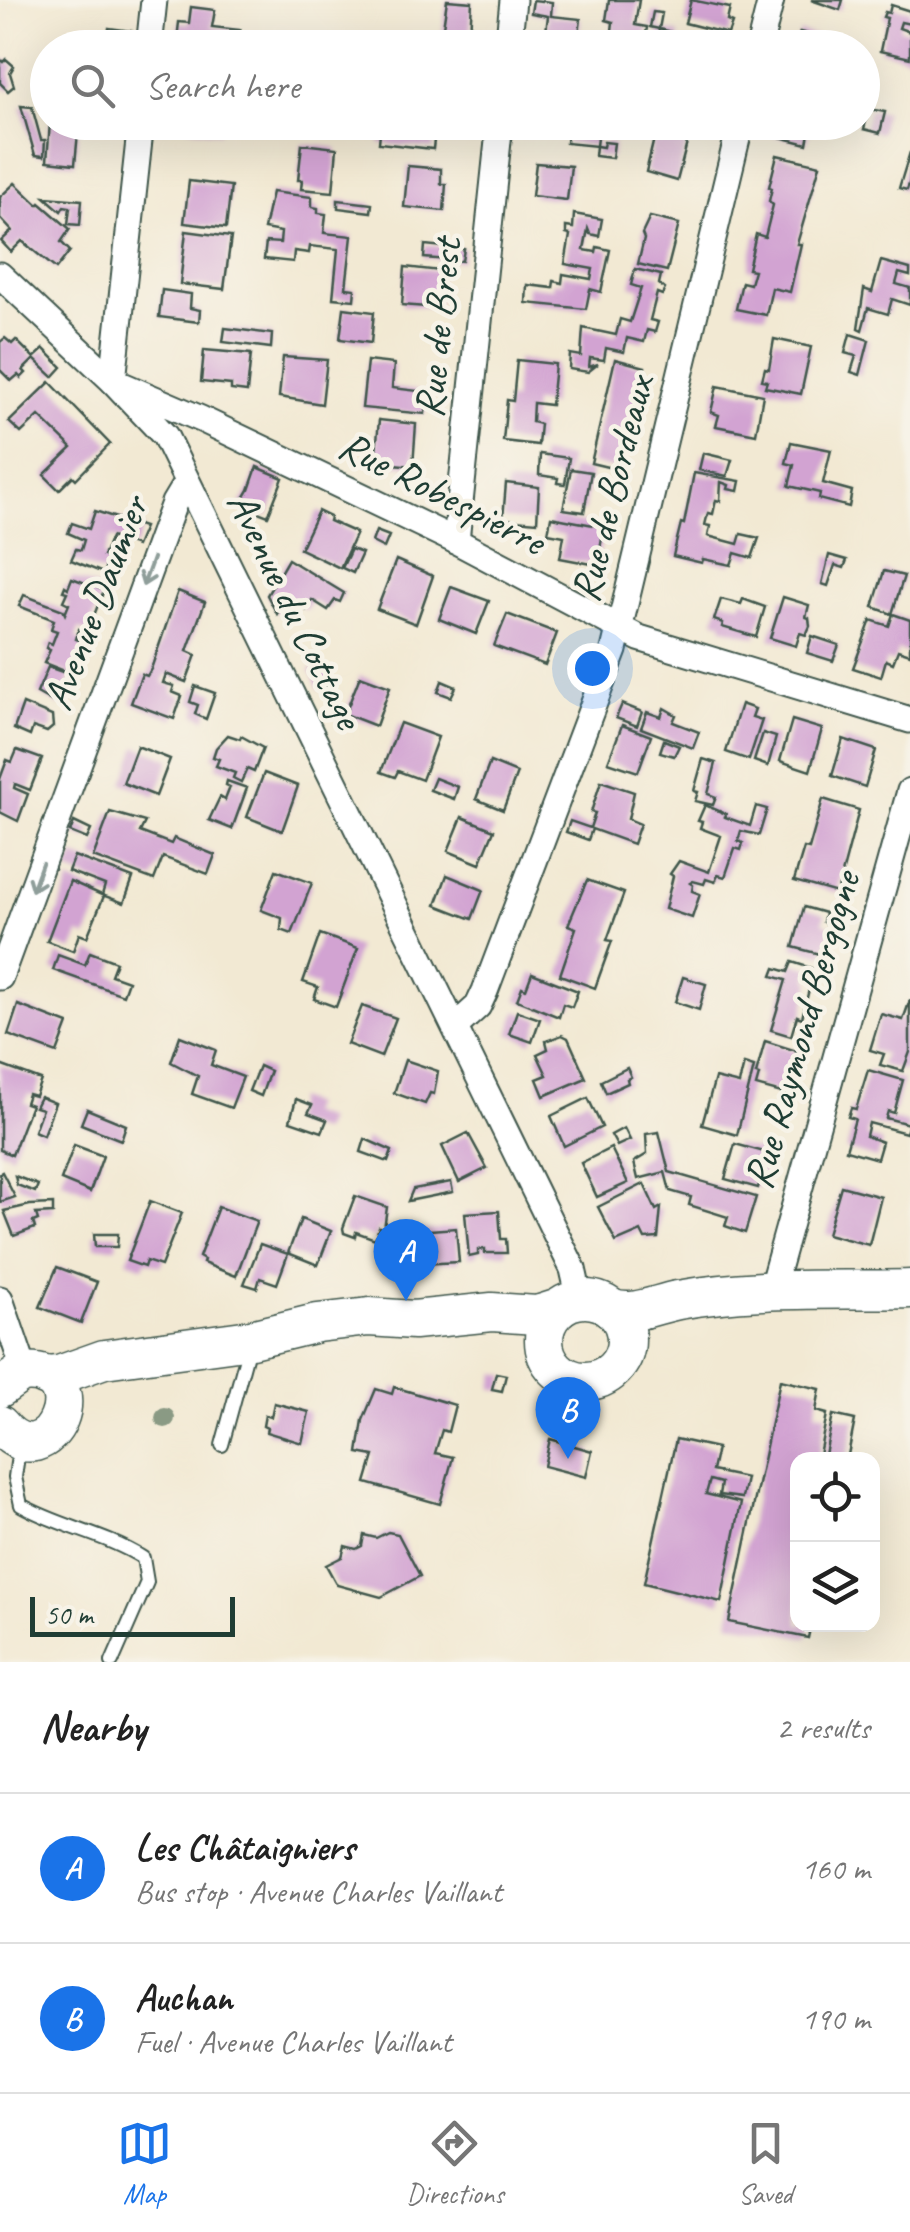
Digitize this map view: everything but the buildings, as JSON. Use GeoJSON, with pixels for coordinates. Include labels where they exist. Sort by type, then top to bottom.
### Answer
{"type":"FeatureCollection","features":[{"type":"Feature","properties":{"kind":"main road"},"geometry":{"type":"LineString","coordinates":[[14,1381],[59,1375],[104,1359],[251,1339],[371,1332],[414,1320],[492,1312],[544,1314],[583,1305],[635,1311],[706,1296],[770,1292],[910,1289]]}},
{"type":"Feature","properties":{"kind":"main road"},"geometry":{"type":"LineString","coordinates":[[458,1316],[492,1324],[546,1354],[559,1372],[584,1381],[610,1372],[624,1350],[706,1296]]}},
{"type":"Feature","properties":{"kind":"main road"},"geometry":{"type":"LineString","coordinates":[[583,1305],[625,1332],[624,1350]]}},
{"type":"Feature","properties":{"kind":"main road"},"geometry":{"type":"LineString","coordinates":[[546,1354],[545,1330],[583,1305]]}},
{"type":"Feature","properties":{"kind":"main road"},"geometry":{"type":"LineString","coordinates":[[10,1432],[43,1438],[96,1376],[139,1356]]}},
{"type":"Feature","properties":{"kind":"main road"},"geometry":{"type":"LineString","coordinates":[[14,1381],[59,1388],[64,1410]]}},
{"type":"Feature","properties":{"kind":"street"},"geometry":{"type":"LineString","coordinates":[[151,30],[154,0]]}},
{"type":"Feature","properties":{"kind":"street"},"geometry":{"type":"LineString","coordinates":[[510,30],[512,0]]}},
{"type":"Feature","properties":{"kind":"street"},"geometry":{"type":"LineString","coordinates":[[764,30],[771,0]]}},
{"type":"Feature","properties":{"kind":"street"},"geometry":{"type":"LineString","coordinates":[[113,381],[139,140]]}},
{"type":"Feature","properties":{"kind":"street","name":"Rue de Brest"},"geometry":{"type":"LineString","coordinates":[[456,541],[498,140]]}},
{"type":"Feature","properties":{"kind":"street","name":"Rue de Bordeaux"},"geometry":{"type":"LineString","coordinates":[[456,1026],[478,1006],[485,991],[620,628],[738,140]]}},
{"type":"Feature","properties":{"kind":"street","name":"Avenue du Cottage"},"geometry":{"type":"LineString","coordinates":[[4,286],[113,381],[165,436],[573,1269],[583,1305]]}},
{"type":"Feature","properties":{"kind":"street","name":"Rue Robespierre"},"geometry":{"type":"LineString","coordinates":[[113,381],[456,541],[640,638],[910,720]]}},
{"type":"Feature","properties":{"kind":"street","name":"Avenue Daumier"},"geometry":{"type":"LineString","coordinates":[[0,977],[174,503],[186,483]]}},
{"type":"Feature","properties":{"kind":"street","name":"Rue Raymond Bergogne"},"geometry":{"type":"LineString","coordinates":[[770,1292],[910,791]]}},
{"type":"Feature","properties":{"kind":"street"},"geometry":{"type":"LineString","coordinates":[[0,1299],[14,1381]]}},
{"type":"Feature","properties":{"kind":"lane"},"geometry":{"type":"LineString","coordinates":[[222,1445],[251,1339]]}},
{"type":"Feature","properties":{"kind":"lane"},"geometry":{"type":"LineString","coordinates":[[10,1432],[20,1505],[122,1544],[143,1558],[147,1582],[112,1662]]}},
{"type":"Feature","properties":{"kind":"place","name":"Les Châtaigniers"},"geometry":{"type":"Point","coordinates":[406,1301]}},
{"type":"Feature","properties":{"kind":"place","name":"Auchan"},"geometry":{"type":"Point","coordinates":[568,1459]}}]}
